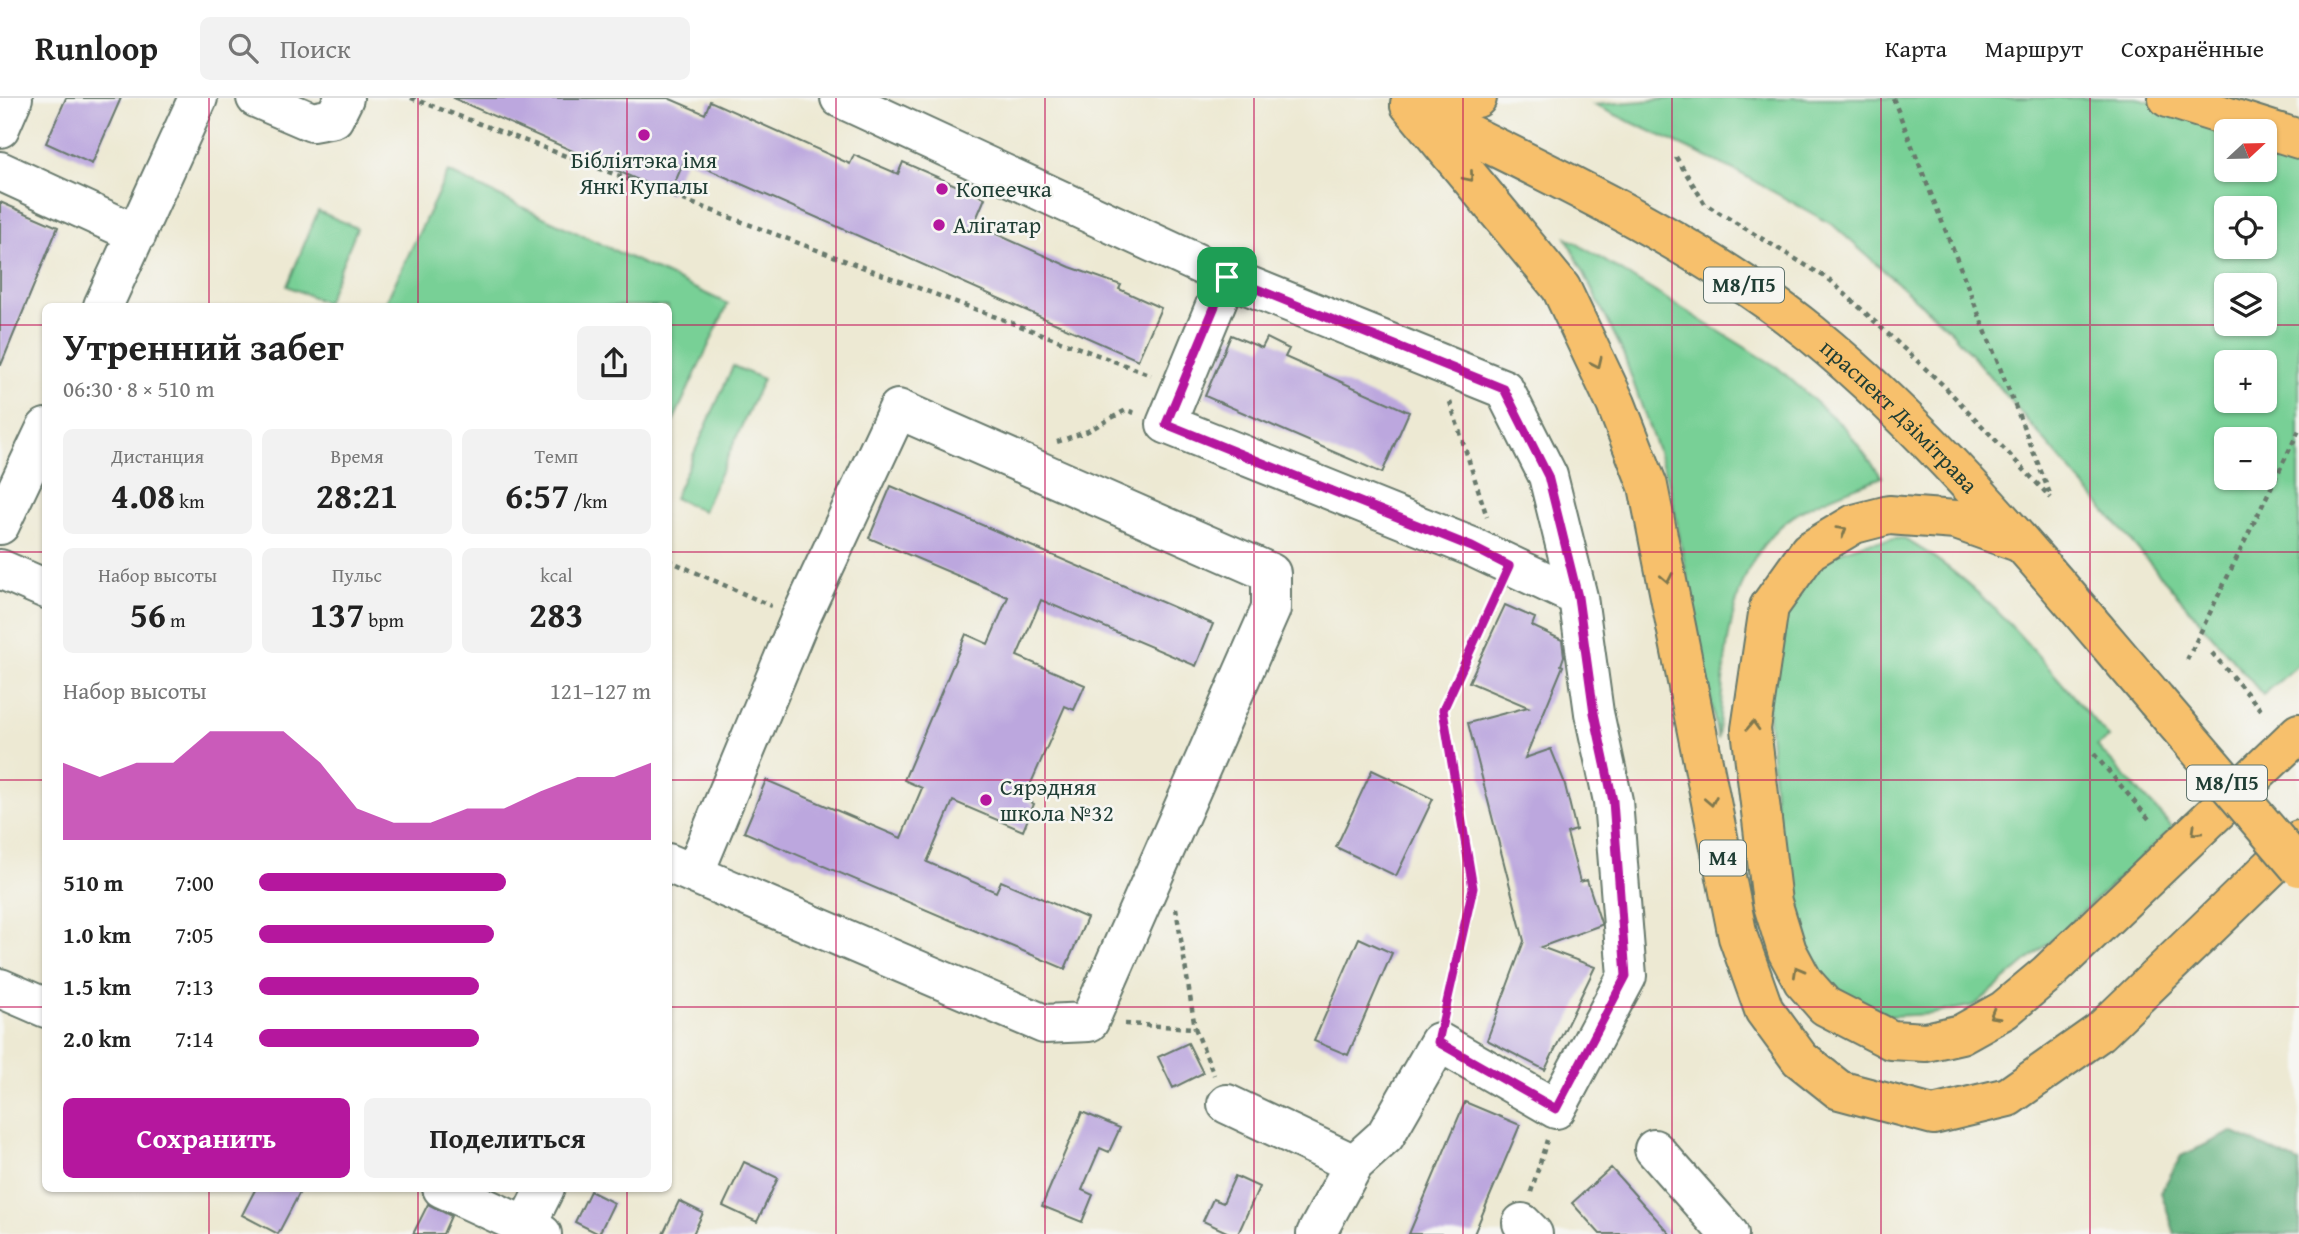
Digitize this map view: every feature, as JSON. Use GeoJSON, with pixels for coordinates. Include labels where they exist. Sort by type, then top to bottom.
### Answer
{"type":"FeatureCollection","features":[{"type":"Feature","properties":{"kind":"main road"},"geometry":{"type":"LineString","coordinates":[[1402,102],[1477,98]]}},
{"type":"Feature","properties":{"kind":"main road"},"geometry":{"type":"LineString","coordinates":[[2168,98],[2299,139]]}},
{"type":"Feature","properties":{"kind":"main road","name":"праспект Дзімітрава"},"geometry":{"type":"LineString","coordinates":[[1402,102],[1595,197],[1738,280],[1811,334],[1886,401],[2021,543],[2299,867]]}},
{"type":"Feature","properties":{"kind":"main road","name":"М4"},"geometry":{"type":"LineString","coordinates":[[1402,102],[1561,288],[1616,404],[1648,486],[1738,937],[1764,1010],[1800,1059],[1839,1090],[1933,1115],[2008,1097],[2101,1032],[2299,840]]}},
{"type":"Feature","properties":{"kind":"main road","name":"М4"},"geometry":{"type":"LineString","coordinates":[[2021,543],[1956,520],[1889,515],[1854,524],[1809,551],[1769,607],[1751,729],[1772,902],[1787,951],[1803,981],[1825,1006],[1891,1040],[1926,1042],[1961,1034],[2004,1010],[2058,963],[2299,733]]}},
{"type":"Feature","properties":{"kind":"street"},"geometry":{"type":"LineString","coordinates":[[0,128],[13,98]]}},
{"type":"Feature","properties":{"kind":"street"},"geometry":{"type":"LineString","coordinates":[[104,303],[198,98]]}},
{"type":"Feature","properties":{"kind":"street"},"geometry":{"type":"LineString","coordinates":[[256,98],[313,122],[334,118],[344,98]]}},
{"type":"Feature","properties":{"kind":"street"},"geometry":{"type":"LineString","coordinates":[[840,98],[1227,277],[1504,389],[1548,476],[1578,597],[1594,713],[1613,801],[1626,976],[1556,1109],[1438,1042],[1385,1136],[1354,1164],[1316,1234]]}},
{"type":"Feature","properties":{"kind":"street"},"geometry":{"type":"LineString","coordinates":[[0,171],[137,234]]}},
{"type":"Feature","properties":{"kind":"street"},"geometry":{"type":"LineString","coordinates":[[1227,277],[1166,424],[1472,547],[1578,597]]}},
{"type":"Feature","properties":{"kind":"street"},"geometry":{"type":"LineString","coordinates":[[898,409],[1009,458],[1271,573],[1271,609],[1089,1022],[1044,1024],[681,868],[898,409]]}},
{"type":"Feature","properties":{"kind":"street"},"geometry":{"type":"LineString","coordinates":[[0,526],[42,437]]}},
{"type":"Feature","properties":{"kind":"street"},"geometry":{"type":"LineString","coordinates":[[0,569],[42,587]]}},
{"type":"Feature","properties":{"kind":"street"},"geometry":{"type":"LineString","coordinates":[[0,988],[42,1006]]}},
{"type":"Feature","properties":{"kind":"street"},"geometry":{"type":"LineString","coordinates":[[1227,1104],[1354,1164]]}},
{"type":"Feature","properties":{"kind":"street"},"geometry":{"type":"LineString","coordinates":[[1654,1149],[1729,1234]]}},
{"type":"Feature","properties":{"kind":"street"},"geometry":{"type":"LineString","coordinates":[[450,1192],[530,1231],[544,1192]]}},
{"type":"Feature","properties":{"kind":"path"},"geometry":{"type":"LineString","coordinates":[[411,98],[1181,386]]}},
{"type":"Feature","properties":{"kind":"path"},"geometry":{"type":"LineString","coordinates":[[1676,157],[1705,204],[1830,280],[1942,385],[2051,498],[1893,98]]}},
{"type":"Feature","properties":{"kind":"path"},"geometry":{"type":"LineString","coordinates":[[1437,362],[1489,523],[1509,566],[1443,710],[1473,888],[1438,1042]]}},
{"type":"Feature","properties":{"kind":"path"},"geometry":{"type":"LineString","coordinates":[[1009,458],[1088,431],[1126,410],[1166,424]]}},
{"type":"Feature","properties":{"kind":"path"},"geometry":{"type":"LineString","coordinates":[[2187,660],[2299,430]]}},
{"type":"Feature","properties":{"kind":"path"},"geometry":{"type":"LineString","coordinates":[[672,562],[800,619]]}},
{"type":"Feature","properties":{"kind":"path"},"geometry":{"type":"LineString","coordinates":[[2211,653],[2264,713]]}},
{"type":"Feature","properties":{"kind":"path"},"geometry":{"type":"LineString","coordinates":[[2094,754],[2149,819]]}},
{"type":"Feature","properties":{"kind":"path"},"geometry":{"type":"LineString","coordinates":[[1175,897],[1195,1028],[1227,1104]]}},
{"type":"Feature","properties":{"kind":"path"},"geometry":{"type":"LineString","coordinates":[[1089,1022],[1195,1028]]}},
{"type":"Feature","properties":{"kind":"path"},"geometry":{"type":"LineString","coordinates":[[1528,1228],[1556,1109]]}},
{"type":"Feature","properties":{"kind":"green space"},"geometry":{"type":"Polygon","coordinates":[[[1680,98],[2136,98],[2179,107],[2214,125],[2214,182],[2277,182],[2277,144],[2299,152],[2299,664],[2263,695],[1950,330],[1833,225],[1734,170],[1594,105],[1680,98]]]}},
{"type":"Feature","properties":{"kind":"green space"},"geometry":{"type":"Polygon","coordinates":[[[448,172],[728,304],[672,424],[672,303],[385,303],[448,172]]]}},
{"type":"Feature","properties":{"kind":"green space"},"geometry":{"type":"Polygon","coordinates":[[[318,211],[357,228],[326,303],[287,286],[318,211]]]}},
{"type":"Feature","properties":{"kind":"green space"},"geometry":{"type":"Polygon","coordinates":[[[1566,237],[1777,367],[1846,429],[1882,477],[1807,508],[1780,527],[1759,551],[1744,579],[1734,610],[1718,739],[1669,483],[1621,348],[1566,237]]]}},
{"type":"Feature","properties":{"kind":"green space"},"geometry":{"type":"Polygon","coordinates":[[[733,366],[763,379],[703,511],[674,498],[733,366]]]}},
{"type":"Feature","properties":{"kind":"green space"},"geometry":{"type":"Polygon","coordinates":[[[1902,538],[1960,577],[2013,628],[2109,738],[2097,746],[2173,828],[2051,941],[1975,1005],[1932,1014],[1890,1016],[1844,994],[1811,964],[1782,889],[1765,668],[1779,610],[1830,555],[1865,543],[1902,538]]]}},
{"type":"Feature","properties":{"kind":"green space"},"geometry":{"type":"Polygon","coordinates":[[[2232,1132],[2299,1163],[2299,1234],[2175,1234],[2161,1192],[2181,1156],[2232,1132]]]}},
{"type":"Feature","properties":{"kind":"building"},"geometry":{"type":"Polygon","coordinates":[[[66,98],[121,98],[92,164],[46,143],[66,98]]]}},
{"type":"Feature","properties":{"kind":"building"},"geometry":{"type":"Polygon","coordinates":[[[453,98],[668,98],[705,114],[710,101],[850,164],[854,155],[898,174],[903,162],[985,198],[974,224],[1070,267],[1121,285],[1119,289],[1161,308],[1138,360],[685,159],[670,194],[453,98]]]}},
{"type":"Feature","properties":{"kind":"building"},"geometry":{"type":"Polygon","coordinates":[[[0,202],[58,227],[1,365],[0,365],[0,202]]]}},
{"type":"Feature","properties":{"kind":"building"},"geometry":{"type":"Polygon","coordinates":[[[1231,335],[1262,348],[1267,338],[1289,349],[1285,357],[1409,412],[1382,473],[1205,396],[1231,335]]]}},
{"type":"Feature","properties":{"kind":"building"},"geometry":{"type":"Polygon","coordinates":[[[891,486],[1213,624],[1196,666],[1041,600],[1017,656],[1085,685],[1074,710],[1065,706],[1024,799],[1034,804],[1023,831],[953,801],[927,862],[996,892],[1001,881],[1087,918],[1065,969],[744,832],[766,780],[901,838],[922,788],[904,780],[966,634],[988,644],[1008,597],[869,538],[891,486]]]}},
{"type":"Feature","properties":{"kind":"building"},"geometry":{"type":"Polygon","coordinates":[[[1505,605],[1535,618],[1532,626],[1562,640],[1563,666],[1525,758],[1551,749],[1564,781],[1576,830],[1567,833],[1580,882],[1587,880],[1601,923],[1541,947],[1595,967],[1545,1070],[1487,1040],[1524,941],[1468,723],[1528,707],[1469,682],[1505,605]]]}},
{"type":"Feature","properties":{"kind":"building"},"geometry":{"type":"Polygon","coordinates":[[[1372,770],[1433,799],[1396,876],[1336,847],[1372,770]]]}},
{"type":"Feature","properties":{"kind":"building"},"geometry":{"type":"Polygon","coordinates":[[[1359,938],[1392,953],[1348,1055],[1314,1041],[1359,938]]]}},
{"type":"Feature","properties":{"kind":"building"},"geometry":{"type":"Polygon","coordinates":[[[1188,1043],[1203,1073],[1173,1088],[1158,1057],[1188,1043]]]}},
{"type":"Feature","properties":{"kind":"building"},"geometry":{"type":"Polygon","coordinates":[[[1465,1102],[1520,1125],[1474,1234],[1409,1234],[1465,1102]]]}},
{"type":"Feature","properties":{"kind":"building"},"geometry":{"type":"Polygon","coordinates":[[[1082,1112],[1120,1128],[1109,1152],[1100,1148],[1082,1190],[1093,1195],[1082,1222],[1042,1206],[1082,1112]]]}},
{"type":"Feature","properties":{"kind":"building"},"geometry":{"type":"Polygon","coordinates":[[[744,1162],[778,1178],[757,1222],[723,1206],[744,1162]]]}},
{"type":"Feature","properties":{"kind":"building"},"geometry":{"type":"Polygon","coordinates":[[[1611,1168],[1670,1234],[1600,1234],[1572,1203],[1611,1168]]]}},
{"type":"Feature","properties":{"kind":"building"},"geometry":{"type":"Polygon","coordinates":[[[1235,1176],[1259,1187],[1238,1234],[1231,1234],[1203,1221],[1213,1199],[1223,1203],[1235,1176]]]}},
{"type":"Feature","properties":{"kind":"building"},"geometry":{"type":"Polygon","coordinates":[[[254,1192],[300,1192],[278,1234],[242,1215],[254,1192]]]}},
{"type":"Feature","properties":{"kind":"building"},"geometry":{"type":"Polygon","coordinates":[[[590,1192],[614,1203],[599,1234],[575,1222],[590,1192]]]}},
{"type":"Feature","properties":{"kind":"building"},"geometry":{"type":"Polygon","coordinates":[[[679,1201],[703,1213],[693,1234],[663,1234],[679,1201]]]}},
{"type":"Feature","properties":{"kind":"building"},"geometry":{"type":"Polygon","coordinates":[[[428,1204],[451,1216],[443,1234],[413,1234],[428,1204]]]}},
{"type":"Feature","properties":{"kind":"place","name":"Бібліятэка імя Янкі Купалы"},"geometry":{"type":"Point","coordinates":[644,135]}},
{"type":"Feature","properties":{"kind":"place","name":"Копеечка"},"geometry":{"type":"Point","coordinates":[942,189]}},
{"type":"Feature","properties":{"kind":"place","name":"Алігатар"},"geometry":{"type":"Point","coordinates":[939,225]}},
{"type":"Feature","properties":{"kind":"place","name":"Сярэдняя школа №32"},"geometry":{"type":"Point","coordinates":[986,800]}},
{"type":"Feature","properties":{"kind":"route"},"geometry":{"type":"LineString","coordinates":[[1227,277],[1504,389],[1548,476],[1578,597],[1594,713],[1613,801],[1626,976],[1556,1109],[1438,1042],[1473,888],[1443,710],[1509,566],[1472,547],[1166,424],[1227,277]]}}]}
